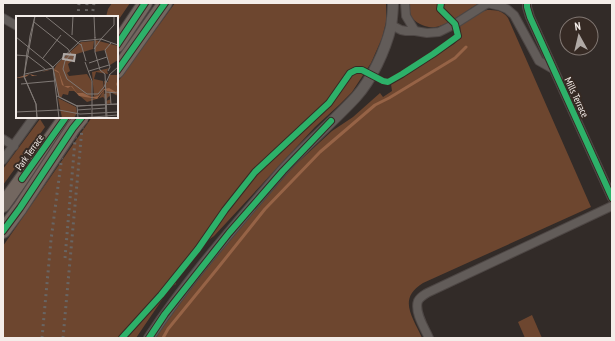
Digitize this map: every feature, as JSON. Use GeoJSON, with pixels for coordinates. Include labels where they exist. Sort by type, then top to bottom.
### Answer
{"type":"FeatureCollection","features":[{"type":"Feature","properties":{"kind":"highway"},"geometry":{"type":"LineString","coordinates":[[118,44],[145,3]]}},
{"type":"Feature","properties":{"kind":"highway"},"geometry":{"type":"LineString","coordinates":[[118,70],[165,3]]}},
{"type":"Feature","properties":{"kind":"highway","name":"Park Terrace"},"geometry":{"type":"LineString","coordinates":[[3,205],[65,118]]}},
{"type":"Feature","properties":{"kind":"highway"},"geometry":{"type":"LineString","coordinates":[[4,229],[81,118]]}},
{"type":"Feature","properties":{"kind":"street"},"geometry":{"type":"LineString","coordinates":[[149,338],[184,289],[273,181],[356,96],[371,75],[387,40],[391,25],[393,3]]}},
{"type":"Feature","properties":{"kind":"street"},"geometry":{"type":"LineString","coordinates":[[405,3],[406,16],[415,31]]}},
{"type":"Feature","properties":{"kind":"street"},"geometry":{"type":"LineString","coordinates":[[391,25],[406,31],[427,33],[439,32],[455,24],[488,3],[500,6],[507,9],[514,15],[539,61],[553,70]]}},
{"type":"Feature","properties":{"kind":"street","name":"Mills Terrace"},"geometry":{"type":"LineString","coordinates":[[527,3],[530,17],[553,70],[612,198]]}},
{"type":"Feature","properties":{"kind":"street"},"geometry":{"type":"LineString","coordinates":[[3,18],[16,25]]}},
{"type":"Feature","properties":{"kind":"street","name":"Park Terrace"},"geometry":{"type":"LineString","coordinates":[[3,160],[33,118]]}},
{"type":"Feature","properties":{"kind":"street"},"geometry":{"type":"LineString","coordinates":[[3,139],[14,146]]}},
{"type":"Feature","properties":{"kind":"street"},"geometry":{"type":"LineString","coordinates":[[429,338],[417,308],[418,301],[422,296],[612,206]]}},
{"type":"Feature","properties":{"kind":"shaded area"},"geometry":{"type":"Polygon","coordinates":[[[112,3],[130,3],[118,21],[118,16],[106,16],[108,9],[112,3]]]}},
{"type":"Feature","properties":{"kind":"shaded area"},"geometry":{"type":"Polygon","coordinates":[[[175,3],[386,3],[386,22],[382,38],[371,63],[352,92],[315,127],[214,236],[203,244],[175,281],[176,284],[170,288],[136,338],[3,338],[3,246],[91,118],[118,118],[118,82],[175,3]]]}},
{"type":"Feature","properties":{"kind":"shaded area"},"geometry":{"type":"Polygon","coordinates":[[[409,3],[479,3],[451,21],[440,26],[429,27],[414,20],[409,10],[409,3]]]}},
{"type":"Feature","properties":{"kind":"shaded area"},"geometry":{"type":"Polygon","coordinates":[[[487,10],[499,11],[508,18],[591,207],[423,283],[415,289],[411,295],[409,309],[422,338],[154,338],[185,295],[244,223],[294,166],[332,131],[353,117],[380,93],[383,97],[392,91],[391,84],[454,44],[461,37],[460,24],[476,14],[487,10]]]}},
{"type":"Feature","properties":{"kind":"shaded area"},"geometry":{"type":"Polygon","coordinates":[[[40,119],[45,127],[3,185],[3,169],[40,119]]]}},
{"type":"Feature","properties":{"kind":"shaded area"},"geometry":{"type":"Polygon","coordinates":[[[532,315],[542,338],[525,338],[518,322],[532,315]]]}},
{"type":"Feature","properties":{"kind":"waterway"},"geometry":{"type":"LineString","coordinates":[[163,338],[168,329],[265,209],[320,152],[375,105],[455,58],[466,47]]}},
{"type":"Feature","properties":{"kind":"railway"},"geometry":{"type":"LineString","coordinates":[[78,16],[79,3]]}},
{"type":"Feature","properties":{"kind":"railway"},"geometry":{"type":"LineString","coordinates":[[86,16],[87,3]]}},
{"type":"Feature","properties":{"kind":"railway"},"geometry":{"type":"LineString","coordinates":[[92,16],[94,3]]}},
{"type":"Feature","properties":{"kind":"railway"},"geometry":{"type":"LineString","coordinates":[[42,338],[51,240],[67,118]]}},
{"type":"Feature","properties":{"kind":"railway"},"geometry":{"type":"LineString","coordinates":[[65,258],[77,118]]}},
{"type":"Feature","properties":{"kind":"railway"},"geometry":{"type":"LineString","coordinates":[[63,338],[83,118]]}},
{"type":"Feature","properties":{"kind":"cycle path"},"geometry":{"type":"LineString","coordinates":[[118,44],[145,3]]}},
{"type":"Feature","properties":{"kind":"cycle path"},"geometry":{"type":"LineString","coordinates":[[118,70],[165,3]]}},
{"type":"Feature","properties":{"kind":"cycle path"},"geometry":{"type":"LineString","coordinates":[[122,338],[161,295],[198,249],[225,210],[255,172],[329,103],[350,73],[356,70],[362,70],[388,82],[433,54],[458,36],[455,24],[440,9],[441,3]]}},
{"type":"Feature","properties":{"kind":"cycle path"},"geometry":{"type":"LineString","coordinates":[[527,3],[530,17],[612,198]]}},
{"type":"Feature","properties":{"kind":"cycle path"},"geometry":{"type":"LineString","coordinates":[[22,179],[65,118]]}},
{"type":"Feature","properties":{"kind":"cycle path"},"geometry":{"type":"LineString","coordinates":[[3,231],[81,118]]}},
{"type":"Feature","properties":{"kind":"cycle path"},"geometry":{"type":"LineString","coordinates":[[149,338],[165,314],[229,233],[283,171],[331,121]]}}]}
